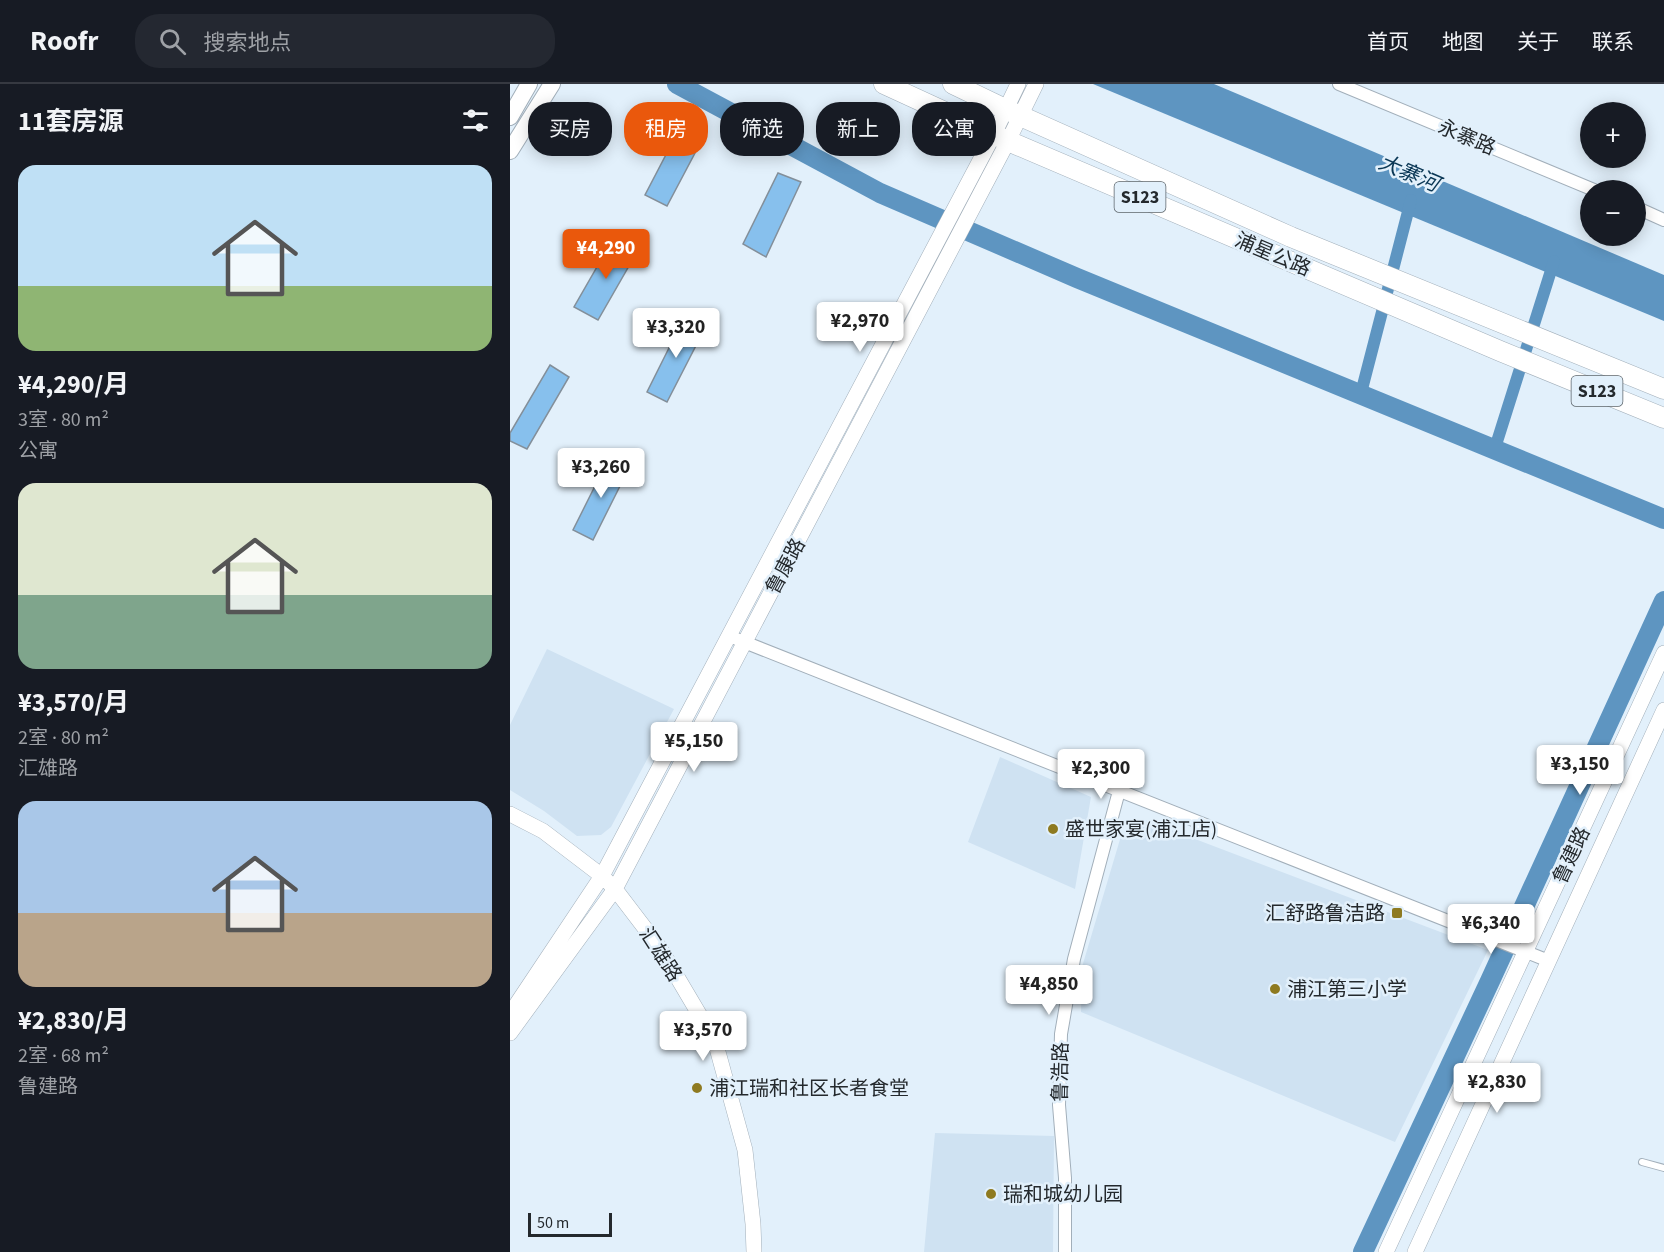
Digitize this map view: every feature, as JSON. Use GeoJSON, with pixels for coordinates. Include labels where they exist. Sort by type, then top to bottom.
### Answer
{"type":"FeatureCollection","features":[{"type":"Feature","properties":{"kind":"main road"},"geometry":{"type":"LineString","coordinates":[[510,117],[529,84]]}},
{"type":"Feature","properties":{"kind":"main road"},"geometry":{"type":"LineString","coordinates":[[510,151],[552,84]]}},
{"type":"Feature","properties":{"kind":"main road","name":"浦星公路"},"geometry":{"type":"LineString","coordinates":[[884,84],[1001,138],[1365,294],[1664,418]]}},
{"type":"Feature","properties":{"kind":"main road","name":"浦星公路"},"geometry":{"type":"LineString","coordinates":[[953,84],[1012,113],[1291,237],[1664,388]]}},
{"type":"Feature","properties":{"kind":"street","name":"鲁康路"},"geometry":{"type":"LineString","coordinates":[[510,1033],[615,889],[744,643],[1001,138],[1012,113],[1018,84]]}},
{"type":"Feature","properties":{"kind":"street","name":"鲁康路"},"geometry":{"type":"LineString","coordinates":[[1012,113],[1036,84]]}},
{"type":"Feature","properties":{"kind":"street","name":"永寨路"},"geometry":{"type":"LineString","coordinates":[[1339,84],[1580,184]]}},
{"type":"Feature","properties":{"kind":"street","name":"鲁康路"},"geometry":{"type":"LineString","coordinates":[[510,1014],[602,876],[729,636],[1001,138]]}},
{"type":"Feature","properties":{"kind":"street"},"geometry":{"type":"LineString","coordinates":[[1646,212],[1664,220]]}},
{"type":"Feature","properties":{"kind":"street"},"geometry":{"type":"LineString","coordinates":[[729,636],[1549,961]]}},
{"type":"Feature","properties":{"kind":"street","name":"鲁建路"},"geometry":{"type":"LineString","coordinates":[[1386,1252],[1664,654]]}},
{"type":"Feature","properties":{"kind":"street","name":"鲁建路"},"geometry":{"type":"LineString","coordinates":[[1415,1252],[1664,710]]}},
{"type":"Feature","properties":{"kind":"street","name":"鲁浩路"},"geometry":{"type":"LineString","coordinates":[[1065,1252],[1065,1178],[1059,1105],[1061,1034],[1074,959],[1119,791]]}},
{"type":"Feature","properties":{"kind":"street","name":"汇雄路"},"geometry":{"type":"LineString","coordinates":[[510,814],[543,831],[602,876],[615,889],[660,948],[715,1041],[745,1150],[754,1252]]}},
{"type":"Feature","properties":{"kind":"lane"},"geometry":{"type":"LineString","coordinates":[[898,84],[916,98]]}},
{"type":"Feature","properties":{"kind":"lane"},"geometry":{"type":"LineString","coordinates":[[1642,1162],[1664,1168]]}},
{"type":"Feature","properties":{"kind":"shaded area"},"geometry":{"type":"Polygon","coordinates":[[[547,649],[674,709],[611,827],[601,835],[577,836],[544,811],[510,790],[510,725],[547,649]]]}},
{"type":"Feature","properties":{"kind":"shaded area"},"geometry":{"type":"Polygon","coordinates":[[[1000,757],[1091,797],[1075,889],[968,842],[1000,757]]]}},
{"type":"Feature","properties":{"kind":"shaded area","name":"浦江第三小学"},"geometry":{"type":"Polygon","coordinates":[[[1145,820],[1488,950],[1395,1142],[1081,1012],[1082,967],[1121,836],[1145,820]]]}},
{"type":"Feature","properties":{"kind":"shaded area","name":"瑞和城幼儿园"},"geometry":{"type":"Polygon","coordinates":[[[935,1133],[1054,1136],[1053,1252],[924,1252],[935,1133]]]}},
{"type":"Feature","properties":{"kind":"water","name":"大寨河"},"geometry":{"type":"Polygon","coordinates":[[[1093,84],[1214,84],[1580,239],[1580,246],[1596,246],[1664,275],[1664,321],[1093,84]]]}},
{"type":"Feature","properties":{"kind":"building"},"geometry":{"type":"Polygon","coordinates":[[[665,156],[693,156],[667,206],[645,195],[665,156]]]}},
{"type":"Feature","properties":{"kind":"building"},"geometry":{"type":"Polygon","coordinates":[[[778,173],[801,182],[766,257],[743,244],[778,173]]]}},
{"type":"Feature","properties":{"kind":"building"},"geometry":{"type":"Polygon","coordinates":[[[613,239],[637,252],[598,320],[574,307],[613,239]]]}},
{"type":"Feature","properties":{"kind":"building"},"geometry":{"type":"Polygon","coordinates":[[[685,316],[706,326],[667,402],[647,392],[685,316]]]}},
{"type":"Feature","properties":{"kind":"building"},"geometry":{"type":"Polygon","coordinates":[[[550,365],[569,377],[527,449],[510,441],[510,433],[550,365]]]}},
{"type":"Feature","properties":{"kind":"building"},"geometry":{"type":"Polygon","coordinates":[[[609,458],[629,468],[593,540],[573,530],[609,458]]]}},
{"type":"Feature","properties":{"kind":"waterway"},"geometry":{"type":"LineString","coordinates":[[677,84],[880,193],[1077,278],[1664,519]]}},
{"type":"Feature","properties":{"kind":"waterway"},"geometry":{"type":"LineString","coordinates":[[1361,393],[1411,200]]}},
{"type":"Feature","properties":{"kind":"waterway"},"geometry":{"type":"LineString","coordinates":[[1495,448],[1554,261]]}},
{"type":"Feature","properties":{"kind":"waterway"},"geometry":{"type":"LineString","coordinates":[[1363,1252],[1664,601]]}},
{"type":"Feature","properties":{"kind":"place","name":"盛世家宴(浦江店)"},"geometry":{"type":"Point","coordinates":[1053,829]}},
{"type":"Feature","properties":{"kind":"place","name":"汇舒路鲁洁路"},"geometry":{"type":"Point","coordinates":[1397,913]}},
{"type":"Feature","properties":{"kind":"place","name":"浦江第三小学"},"geometry":{"type":"Point","coordinates":[1275,989]}},
{"type":"Feature","properties":{"kind":"place","name":"浦江瑞和社区长者食堂"},"geometry":{"type":"Point","coordinates":[697,1088]}},
{"type":"Feature","properties":{"kind":"place","name":"瑞和城幼儿园"},"geometry":{"type":"Point","coordinates":[991,1194]}}]}
